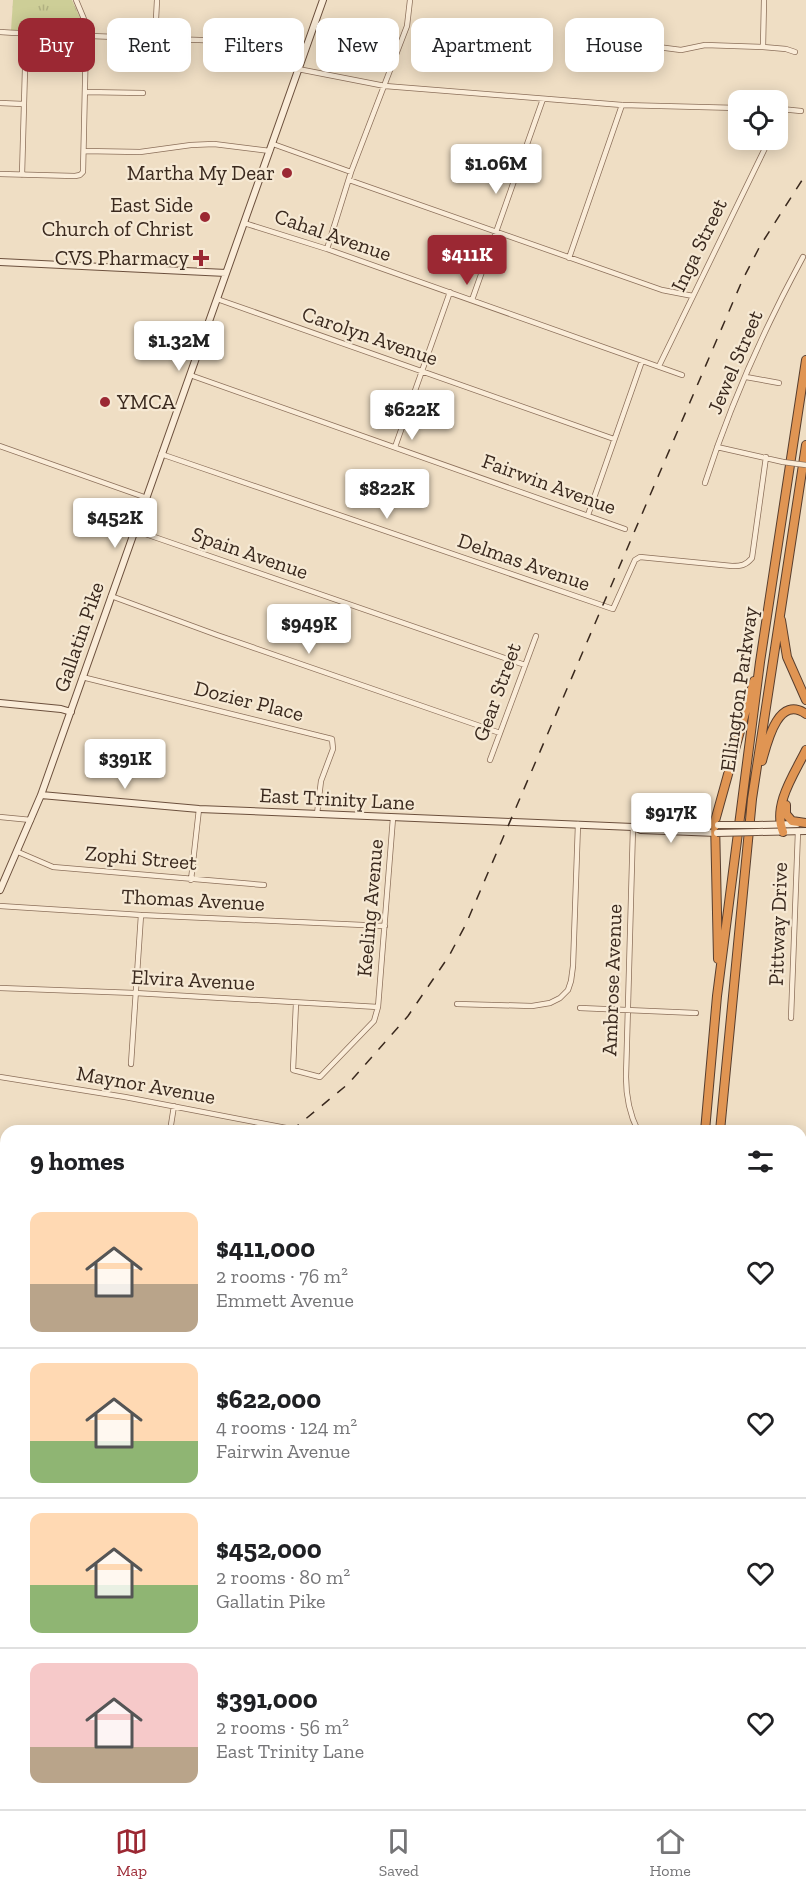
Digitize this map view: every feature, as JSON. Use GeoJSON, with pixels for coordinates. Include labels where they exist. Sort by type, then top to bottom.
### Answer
{"type":"FeatureCollection","features":[{"type":"Feature","properties":{"kind":"highway","name":"Ellington Parkway"},"geometry":{"type":"LineString","coordinates":[[706,1125],[717,996],[760,662],[806,360]]}},
{"type":"Feature","properties":{"kind":"highway","name":"Ellington Parkway"},"geometry":{"type":"LineString","coordinates":[[721,1125],[752,799],[806,445]]}},
{"type":"Feature","properties":{"kind":"highway"},"geometry":{"type":"LineString","coordinates":[[780,609],[787,657],[806,700]]}},
{"type":"Feature","properties":{"kind":"highway"},"geometry":{"type":"LineString","coordinates":[[717,996],[716,813],[760,662]]}},
{"type":"Feature","properties":{"kind":"highway"},"geometry":{"type":"LineString","coordinates":[[752,799],[772,728],[778,716],[794,710],[806,714]]}},
{"type":"Feature","properties":{"kind":"highway"},"geometry":{"type":"LineString","coordinates":[[782,827],[783,799],[806,750]]}},
{"type":"Feature","properties":{"kind":"highway"},"geometry":{"type":"LineString","coordinates":[[782,827],[788,800],[806,760]]}},
{"type":"Feature","properties":{"kind":"highway"},"geometry":{"type":"LineString","coordinates":[[786,814],[792,821],[806,823]]}},
{"type":"Feature","properties":{"kind":"main road","name":"Gallatin Pike"},"geometry":{"type":"LineString","coordinates":[[304,52],[323,0]]}},
{"type":"Feature","properties":{"kind":"main road","name":"Gallatin Pike"},"geometry":{"type":"LineString","coordinates":[[0,890],[31,820],[297,72]]}},
{"type":"Feature","properties":{"kind":"main road"},"geometry":{"type":"LineString","coordinates":[[0,262],[226,273]]}},
{"type":"Feature","properties":{"kind":"main road"},"geometry":{"type":"LineString","coordinates":[[0,704],[61,709],[70,712]]}},
{"type":"Feature","properties":{"kind":"main road","name":"East Trinity Lane"},"geometry":{"type":"LineString","coordinates":[[40,795],[199,809],[578,824],[633,827],[641,830],[716,829],[758,825],[806,831]]}},
{"type":"Feature","properties":{"kind":"main road","name":"East Trinity Lane"},"geometry":{"type":"LineString","coordinates":[[716,829],[757,832],[806,823]]}},
{"type":"Feature","properties":{"kind":"street"},"geometry":{"type":"LineString","coordinates":[[76,0],[84,18]]}},
{"type":"Feature","properties":{"kind":"street"},"geometry":{"type":"LineString","coordinates":[[157,18],[158,0]]}},
{"type":"Feature","properties":{"kind":"street"},"geometry":{"type":"LineString","coordinates":[[327,249],[351,172],[407,26],[410,0]]}},
{"type":"Feature","properties":{"kind":"street"},"geometry":{"type":"LineString","coordinates":[[763,47],[764,0]]}},
{"type":"Feature","properties":{"kind":"street"},"geometry":{"type":"LineString","coordinates":[[0,32],[18,33]]}},
{"type":"Feature","properties":{"kind":"street"},"geometry":{"type":"LineString","coordinates":[[191,40],[306,46]]}},
{"type":"Feature","properties":{"kind":"street"},"geometry":{"type":"LineString","coordinates":[[664,48],[681,50],[705,45],[763,47],[795,52]]}},
{"type":"Feature","properties":{"kind":"street"},"geometry":{"type":"LineString","coordinates":[[304,70],[384,86],[622,105],[728,108]]}},
{"type":"Feature","properties":{"kind":"street"},"geometry":{"type":"LineString","coordinates":[[22,175],[24,72]]}},
{"type":"Feature","properties":{"kind":"street"},"geometry":{"type":"LineString","coordinates":[[0,174],[80,176],[84,165],[86,72]]}},
{"type":"Feature","properties":{"kind":"street"},"geometry":{"type":"LineString","coordinates":[[85,92],[143,93]]}},
{"type":"Feature","properties":{"kind":"street"},"geometry":{"type":"LineString","coordinates":[[472,300],[543,99]]}},
{"type":"Feature","properties":{"kind":"street"},"geometry":{"type":"LineString","coordinates":[[0,104],[23,104]]}},
{"type":"Feature","properties":{"kind":"street"},"geometry":{"type":"LineString","coordinates":[[569,258],[622,105]]}},
{"type":"Feature","properties":{"kind":"street"},"geometry":{"type":"LineString","coordinates":[[788,111],[801,111]]}},
{"type":"Feature","properties":{"kind":"street"},"geometry":{"type":"LineString","coordinates":[[84,151],[140,152],[214,144],[270,151]]}},
{"type":"Feature","properties":{"kind":"street"},"geometry":{"type":"LineString","coordinates":[[273,144],[351,172]]}},
{"type":"Feature","properties":{"kind":"street","name":"Inga Street"},"geometry":{"type":"LineString","coordinates":[[660,366],[764,150]]}},
{"type":"Feature","properties":{"kind":"street"},"geometry":{"type":"LineString","coordinates":[[349,180],[662,291],[693,296]]}},
{"type":"Feature","properties":{"kind":"street","name":"Cahal Avenue"},"geometry":{"type":"LineString","coordinates":[[244,223],[327,249],[682,375]]}},
{"type":"Feature","properties":{"kind":"street","name":"Jewel Street"},"geometry":{"type":"LineString","coordinates":[[705,483],[717,447],[776,306],[803,257]]}},
{"type":"Feature","properties":{"kind":"street"},"geometry":{"type":"LineString","coordinates":[[395,447],[450,292]]}},
{"type":"Feature","properties":{"kind":"street","name":"Carolyn Avenue"},"geometry":{"type":"LineString","coordinates":[[217,299],[614,439]]}},
{"type":"Feature","properties":{"kind":"street"},"geometry":{"type":"LineString","coordinates":[[588,515],[642,361]]}},
{"type":"Feature","properties":{"kind":"street","name":"Fairwin Avenue"},"geometry":{"type":"LineString","coordinates":[[190,375],[625,529]]}},
{"type":"Feature","properties":{"kind":"street"},"geometry":{"type":"LineString","coordinates":[[746,377],[780,383]]}},
{"type":"Feature","properties":{"kind":"street"},"geometry":{"type":"LineString","coordinates":[[0,446],[147,498]]}},
{"type":"Feature","properties":{"kind":"street"},"geometry":{"type":"LineString","coordinates":[[717,447],[806,465]]}},
{"type":"Feature","properties":{"kind":"street","name":"Delmas Avenue"},"geometry":{"type":"LineString","coordinates":[[162,454],[613,609],[635,560],[640,557],[732,566],[742,566],[747,563],[752,558],[766,457]]}},
{"type":"Feature","properties":{"kind":"street","name":"Spain Avenue"},"geometry":{"type":"LineString","coordinates":[[134,530],[525,665]]}},
{"type":"Feature","properties":{"kind":"street"},"geometry":{"type":"LineString","coordinates":[[111,596],[500,733]]}},
{"type":"Feature","properties":{"kind":"street","name":"Gear Street"},"geometry":{"type":"LineString","coordinates":[[490,760],[536,636]]}},
{"type":"Feature","properties":{"kind":"street","name":"Dozier Place"},"geometry":{"type":"LineString","coordinates":[[82,676],[332,739],[333,749],[321,781],[317,814]]}},
{"type":"Feature","properties":{"kind":"street"},"geometry":{"type":"LineString","coordinates":[[190,880],[199,809]]}},
{"type":"Feature","properties":{"kind":"street"},"geometry":{"type":"LineString","coordinates":[[0,817],[31,820]]}},
{"type":"Feature","properties":{"kind":"street","name":"Keeling Avenue"},"geometry":{"type":"LineString","coordinates":[[379,1004],[393,818]]}},
{"type":"Feature","properties":{"kind":"street"},"geometry":{"type":"LineString","coordinates":[[458,1004],[541,1006],[560,998],[568,990],[573,966],[578,824]]}},
{"type":"Feature","properties":{"kind":"street","name":"Ambrose Avenue"},"geometry":{"type":"LineString","coordinates":[[633,827],[626,1095],[635,1125]]}},
{"type":"Feature","properties":{"kind":"street","name":"Pittway Drive"},"geometry":{"type":"LineString","coordinates":[[791,1018],[798,831]]}},
{"type":"Feature","properties":{"kind":"street","name":"Zophi Street"},"geometry":{"type":"LineString","coordinates":[[18,852],[53,867],[264,885]]}},
{"type":"Feature","properties":{"kind":"street","name":"Thomas Avenue"},"geometry":{"type":"LineString","coordinates":[[0,906],[385,926]]}},
{"type":"Feature","properties":{"kind":"street"},"geometry":{"type":"LineString","coordinates":[[131,1064],[141,915]]}},
{"type":"Feature","properties":{"kind":"street","name":"Elvira Avenue"},"geometry":{"type":"LineString","coordinates":[[0,988],[135,993],[296,1003],[379,1004]]}},
{"type":"Feature","properties":{"kind":"street"},"geometry":{"type":"LineString","coordinates":[[296,1003],[292,1070],[320,1077],[374,1021],[379,1004]]}},
{"type":"Feature","properties":{"kind":"street"},"geometry":{"type":"LineString","coordinates":[[579,1008],[696,1013]]}},
{"type":"Feature","properties":{"kind":"street","name":"Maynor Avenue"},"geometry":{"type":"LineString","coordinates":[[0,1077],[174,1106],[271,1125]]}},
{"type":"Feature","properties":{"kind":"street"},"geometry":{"type":"LineString","coordinates":[[171,1125],[174,1106]]}},
{"type":"Feature","properties":{"kind":"green space"},"geometry":{"type":"Polygon","coordinates":[[[13,0],[72,0],[80,18],[18,18],[18,31],[11,31],[13,0]]]}},
{"type":"Feature","properties":{"kind":"railway"},"geometry":{"type":"LineString","coordinates":[[298,1125],[348,1084],[408,1016],[449,956],[466,924],[742,281],[760,246],[806,174]]}},
{"type":"Feature","properties":{"kind":"place","name":"Martha My Dear"},"geometry":{"type":"Point","coordinates":[287,173]}},
{"type":"Feature","properties":{"kind":"place","name":"East Side Church of Christ"},"geometry":{"type":"Point","coordinates":[205,217]}},
{"type":"Feature","properties":{"kind":"place","name":"CVS Pharmacy"},"geometry":{"type":"Point","coordinates":[201,258]}},
{"type":"Feature","properties":{"kind":"place","name":"YMCA"},"geometry":{"type":"Point","coordinates":[105,402]}}]}
